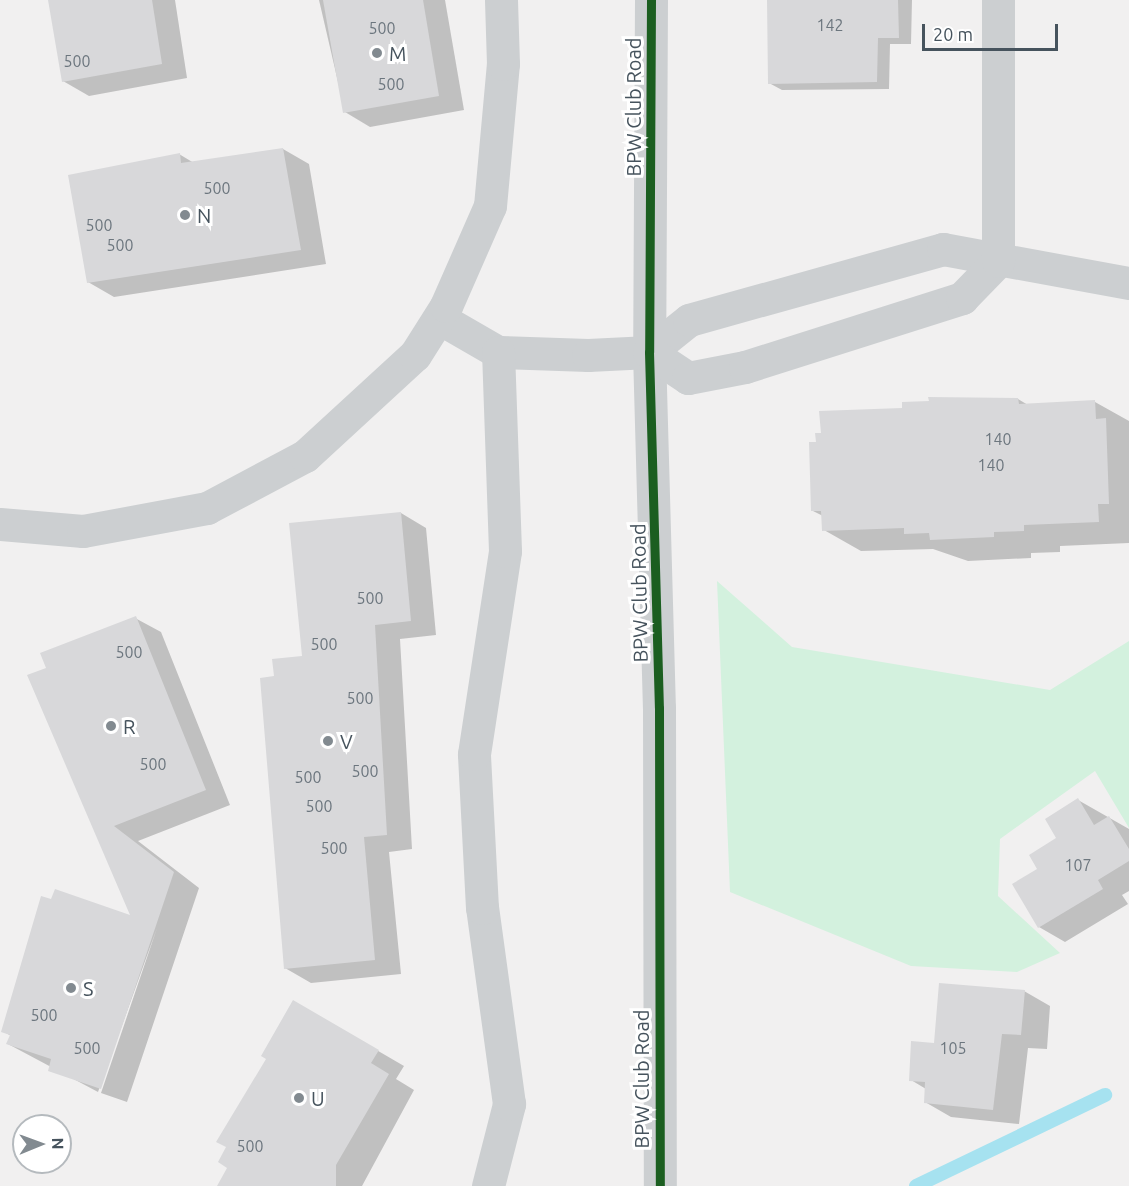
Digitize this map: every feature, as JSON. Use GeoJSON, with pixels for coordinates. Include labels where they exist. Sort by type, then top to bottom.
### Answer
{"type":"FeatureCollection","features":[{"type":"Feature","properties":{"kind":"street"},"geometry":{"type":"LineString","coordinates":[[0,524],[83,531],[207,508],[305,456],[415,355],[439,318],[490,206],[503,64],[501,0]]}},
{"type":"Feature","properties":{"kind":"street","name":"BPW Club Road"},"geometry":{"type":"LineString","coordinates":[[651,0],[649,352],[659,708],[660,1186]]}},
{"type":"Feature","properties":{"kind":"street"},"geometry":{"type":"LineString","coordinates":[[439,318],[498,352],[649,352],[688,378],[746,367],[962,298],[998,261],[998,0]]}},
{"type":"Feature","properties":{"kind":"street"},"geometry":{"type":"LineString","coordinates":[[649,352],[689,320],[943,249],[998,261],[1129,283]]}},
{"type":"Feature","properties":{"kind":"street"},"geometry":{"type":"LineString","coordinates":[[488,1186],[508,1104],[483,908],[474,754],[505,550],[498,352]]}},
{"type":"Feature","properties":{"kind":"green space"},"geometry":{"type":"Polygon","coordinates":[[[717,581],[792,647],[1050,690],[1129,641],[1129,828],[1095,771],[1000,839],[998,896],[1060,953],[1017,972],[911,966],[730,892],[717,581]]]}},
{"type":"Feature","properties":{"kind":"building"},"geometry":{"type":"Polygon","coordinates":[[[48,0],[152,0],[162,64],[62,82],[48,0]]]}},
{"type":"Feature","properties":{"kind":"building","name":"M"},"geometry":{"type":"Polygon","coordinates":[[[323,0],[423,0],[439,96],[343,113],[323,0]]]}},
{"type":"Feature","properties":{"kind":"building"},"geometry":{"type":"Polygon","coordinates":[[[767,0],[898,0],[899,38],[878,38],[877,82],[768,84],[767,0]]]}},
{"type":"Feature","properties":{"kind":"building","name":"N"},"geometry":{"type":"Polygon","coordinates":[[[283,148],[301,250],[87,283],[68,175],[180,153],[181,163],[283,148]]]}},
{"type":"Feature","properties":{"kind":"building"},"geometry":{"type":"Polygon","coordinates":[[[928,397],[1018,398],[1019,404],[1095,400],[1096,419],[1106,418],[1109,504],[1098,504],[1099,522],[1024,525],[1024,531],[994,532],[994,537],[930,540],[929,533],[904,534],[904,528],[822,531],[821,511],[811,511],[809,442],[816,442],[815,433],[821,433],[819,411],[902,408],[902,402],[929,401],[928,397]]]}},
{"type":"Feature","properties":{"kind":"building","name":"V"},"geometry":{"type":"Polygon","coordinates":[[[401,512],[411,621],[375,625],[387,835],[364,837],[375,960],[284,969],[260,678],[274,676],[272,659],[302,656],[289,523],[401,512]]]}},
{"type":"Feature","properties":{"kind":"building"},"geometry":{"type":"Polygon","coordinates":[[[136,616],[206,790],[114,826],[174,872],[101,1089],[48,1071],[51,1059],[6,1044],[10,1035],[1,1032],[41,896],[51,899],[55,889],[130,915],[27,675],[46,668],[40,653],[136,616]]]}},
{"type":"Feature","properties":{"kind":"building"},"geometry":{"type":"Polygon","coordinates":[[[1078,798],[1094,825],[1109,816],[1129,849],[1129,861],[1098,880],[1103,889],[1038,928],[1012,884],[1037,869],[1029,855],[1056,838],[1045,819],[1078,798]]]}},
{"type":"Feature","properties":{"kind":"building"},"geometry":{"type":"Polygon","coordinates":[[[939,983],[1025,990],[1021,1035],[1002,1034],[993,1110],[924,1103],[925,1082],[909,1081],[911,1041],[934,1043],[939,983]]]}},
{"type":"Feature","properties":{"kind":"building","name":"U"},"geometry":{"type":"Polygon","coordinates":[[[293,1000],[379,1050],[371,1063],[389,1074],[336,1165],[336,1186],[217,1186],[227,1168],[218,1162],[226,1147],[216,1142],[266,1059],[261,1056],[293,1000]]]}},
{"type":"Feature","properties":{"kind":"waterway"},"geometry":{"type":"LineString","coordinates":[[916,1186],[1105,1095]]}},
{"type":"Feature","properties":{"kind":"cycle path"},"geometry":{"type":"LineString","coordinates":[[651,0],[649,352],[659,708],[660,1186]]}},
{"type":"Feature","properties":{"kind":"place","name":"M"},"geometry":{"type":"Point","coordinates":[377,53]}},
{"type":"Feature","properties":{"kind":"place","name":"N"},"geometry":{"type":"Point","coordinates":[185,215]}},
{"type":"Feature","properties":{"kind":"place","name":"R"},"geometry":{"type":"Point","coordinates":[111,726]}},
{"type":"Feature","properties":{"kind":"place","name":"V"},"geometry":{"type":"Point","coordinates":[328,741]}},
{"type":"Feature","properties":{"kind":"place","name":"S"},"geometry":{"type":"Point","coordinates":[71,988]}},
{"type":"Feature","properties":{"kind":"place","name":"U"},"geometry":{"type":"Point","coordinates":[299,1098]}}]}
